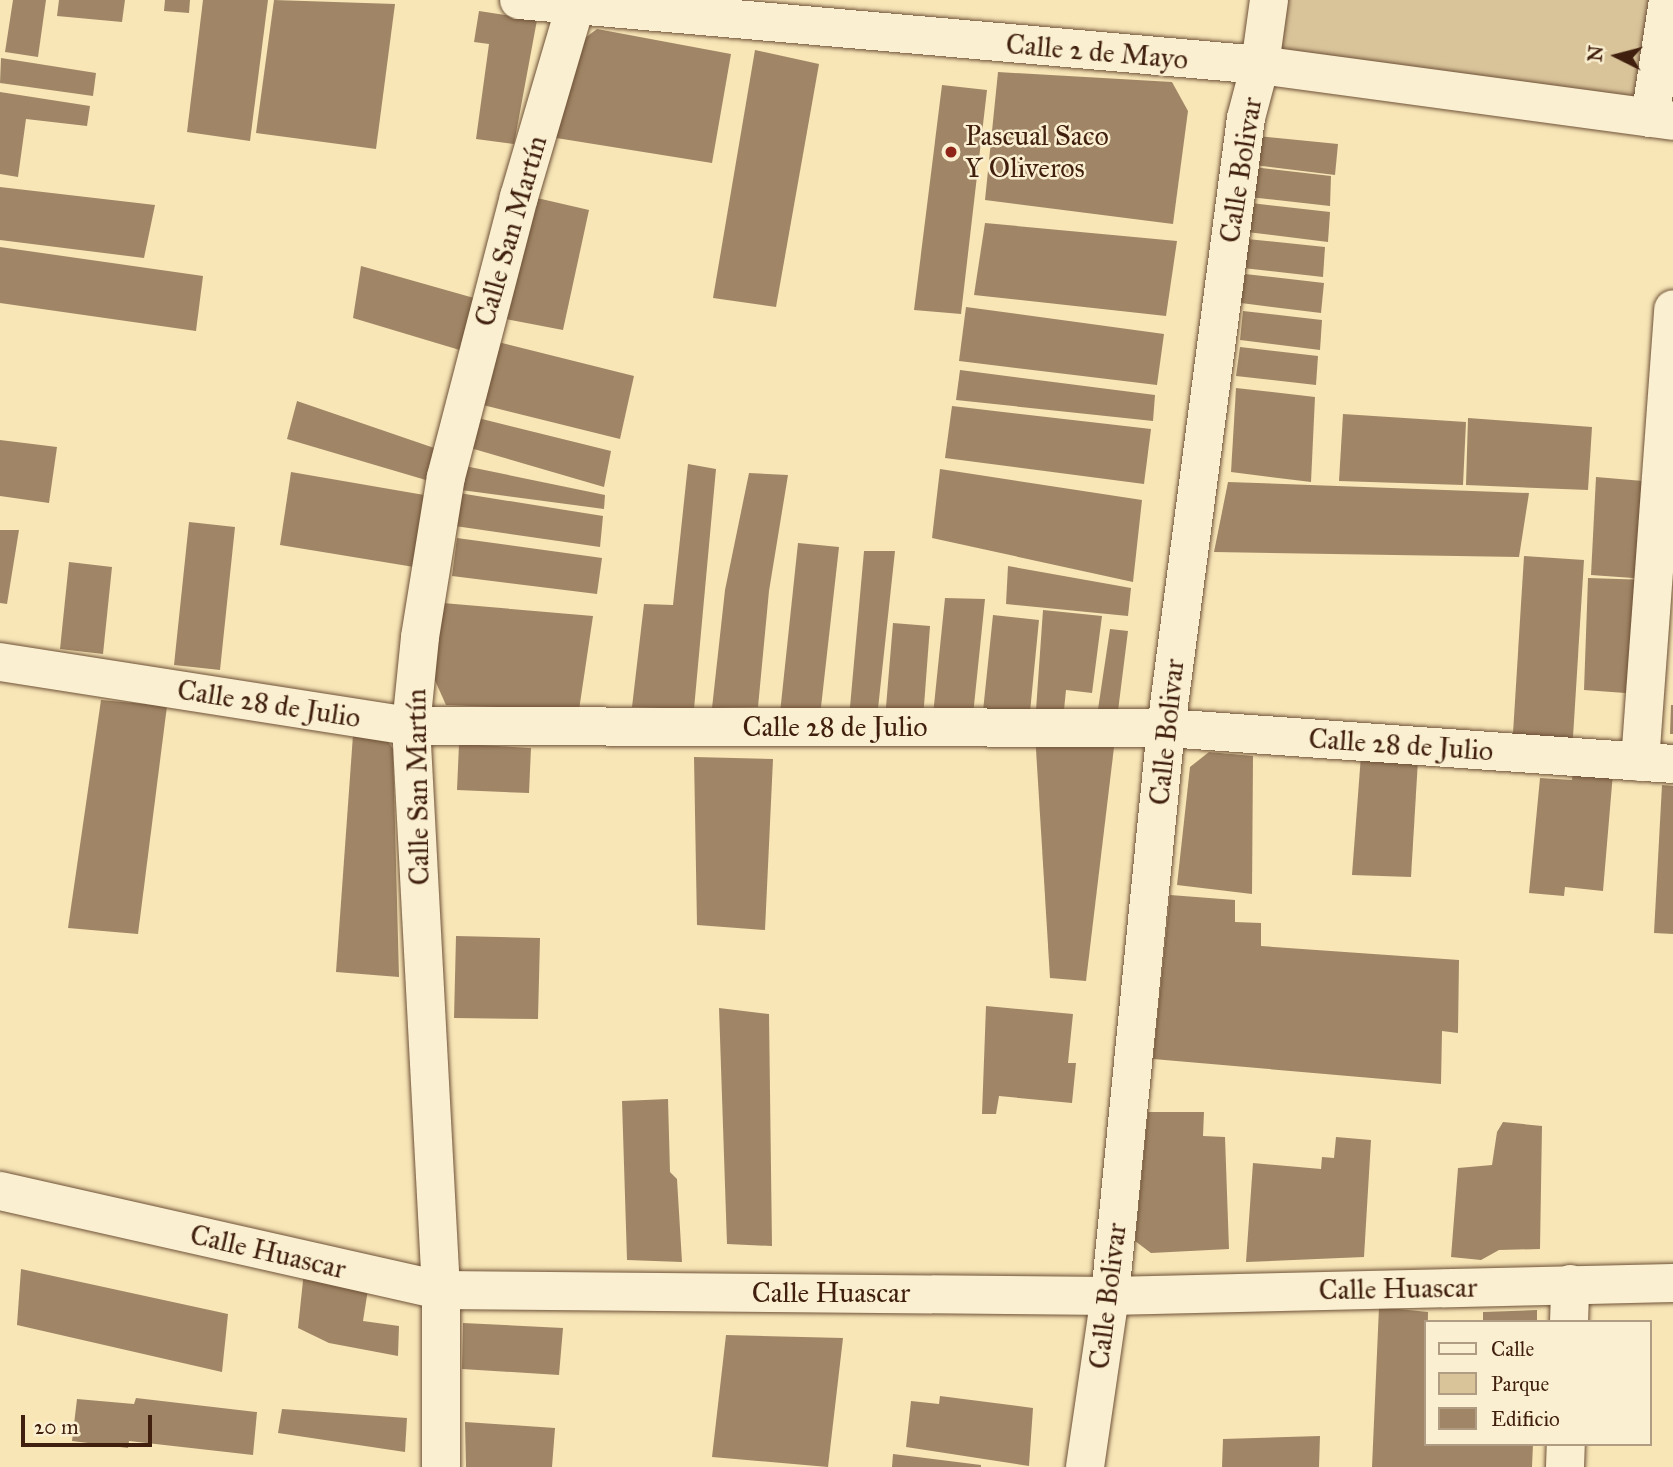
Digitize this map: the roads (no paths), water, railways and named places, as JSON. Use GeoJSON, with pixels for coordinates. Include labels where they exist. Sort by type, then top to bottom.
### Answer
{"type":"FeatureCollection","features":[{"type":"Feature","properties":{"kind":"street","name":"Calle 2 de Mayo"},"geometry":{"type":"LineString","coordinates":[[519,0],[1260,65],[1661,120]]}},
{"type":"Feature","properties":{"kind":"street","name":"Calle Bolivar"},"geometry":{"type":"LineString","coordinates":[[1085,1467],[1110,1296],[1166,728],[1246,118],[1260,65],[1269,0]]}},
{"type":"Feature","properties":{"kind":"street"},"geometry":{"type":"LineString","coordinates":[[1661,120],[1668,0]]}},
{"type":"Feature","properties":{"kind":"street","name":"Calle San Martín"},"geometry":{"type":"LineString","coordinates":[[441,1467],[441,1290],[411,726],[420,637],[446,477],[519,197],[576,4]]}},
{"type":"Feature","properties":{"kind":"street"},"geometry":{"type":"LineString","coordinates":[[1657,763],[1673,309]]}},
{"type":"Feature","properties":{"kind":"street","name":"Calle 28 de Julio"},"geometry":{"type":"LineString","coordinates":[[0,662],[411,726],[1166,728],[1657,763]]}},
{"type":"Feature","properties":{"kind":"street","name":"Calle Huascar"},"geometry":{"type":"LineString","coordinates":[[0,1192],[441,1290],[1110,1296],[1673,1283]]}},
{"type":"Feature","properties":{"kind":"street"},"geometry":{"type":"LineString","coordinates":[[1569,1320],[1570,1284]]}},
{"type":"Feature","properties":{"kind":"street"},"geometry":{"type":"LineString","coordinates":[[1565,1467],[1566,1446]]}},
{"type":"Feature","properties":{"kind":"place","name":"Pascual Saco Y Oliveros"},"geometry":{"type":"Point","coordinates":[951,152]}}]}
